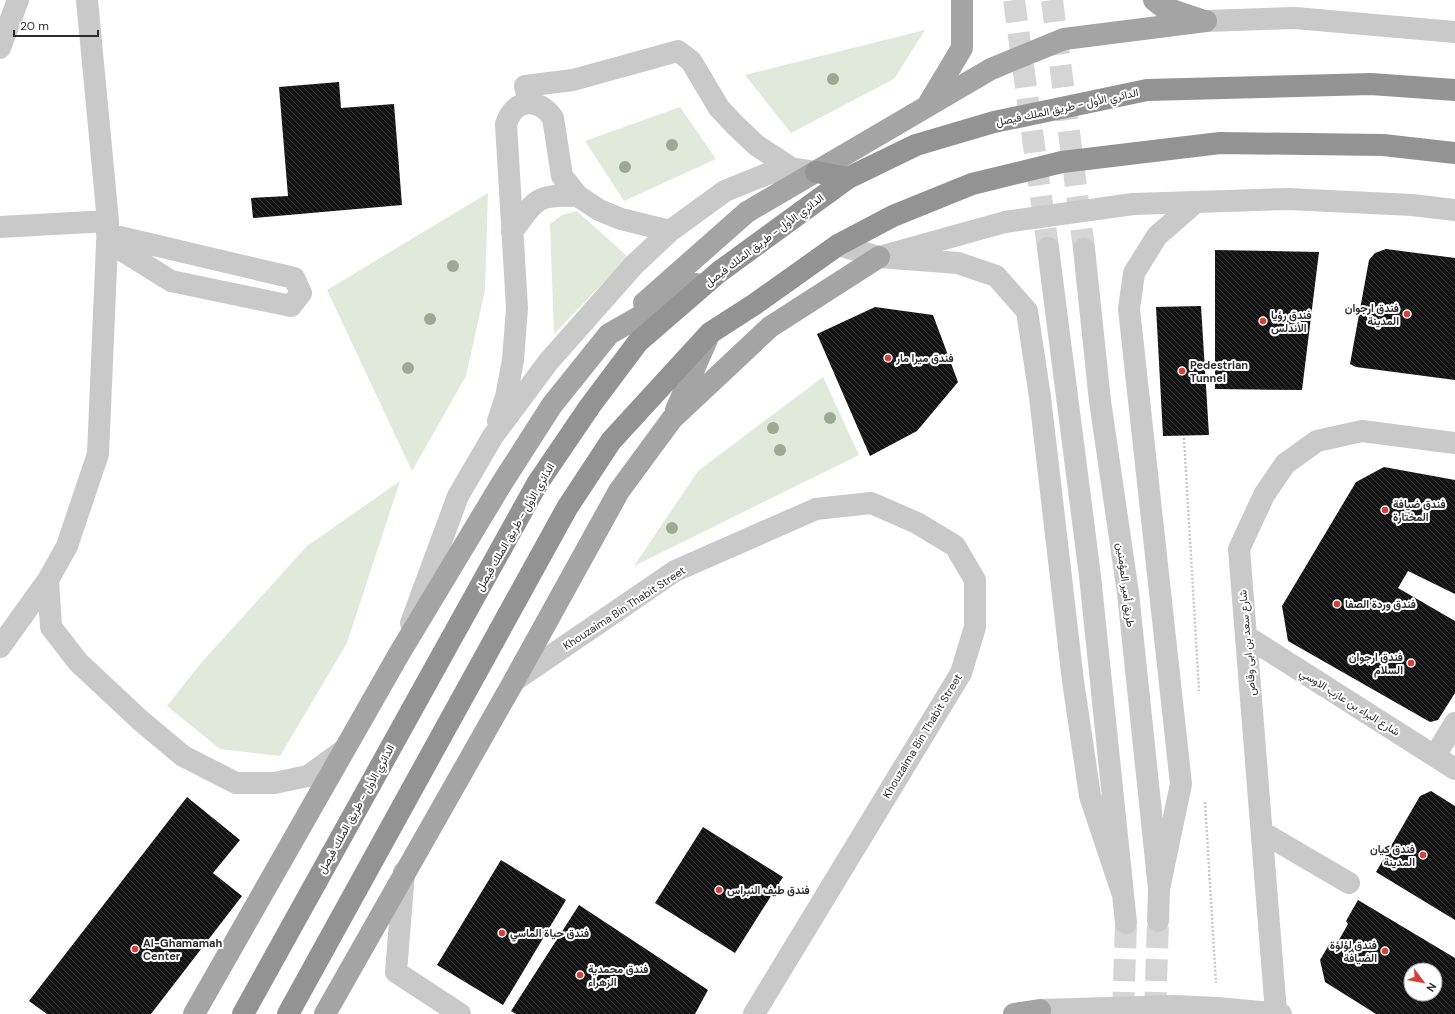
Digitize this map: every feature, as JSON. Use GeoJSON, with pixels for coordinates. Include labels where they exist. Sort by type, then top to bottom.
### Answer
{"type":"FeatureCollection","features":[{"type":"Feature","properties":{"kind":"highway","name":"الدائري الأول - طريق الملك فيصل"},"geometry":{"type":"LineString","coordinates":[[242,1014],[537,484],[590,406],[638,342],[719,272],[848,178],[916,145],[987,124],[1147,90],[1371,84],[1455,90]]}},
{"type":"Feature","properties":{"kind":"highway"},"geometry":{"type":"LineString","coordinates":[[288,1014],[567,508],[611,441],[710,333],[755,304],[838,245],[893,216],[972,184],[1062,162],[1220,144],[1382,145],[1455,153]]}},
{"type":"Feature","properties":{"kind":"highway"},"geometry":{"type":"LineString","coordinates":[[816,172],[848,178]]}},
{"type":"Feature","properties":{"kind":"main road"},"geometry":{"type":"LineString","coordinates":[[848,178],[927,106],[962,48],[962,0]]}},
{"type":"Feature","properties":{"kind":"main road"},"geometry":{"type":"LineString","coordinates":[[1154,0],[1163,7],[1206,21]]}},
{"type":"Feature","properties":{"kind":"main road"},"geometry":{"type":"LineString","coordinates":[[194,1014],[399,654],[502,483],[552,405],[609,334],[747,212],[991,69],[1064,39],[1206,21]]}},
{"type":"Feature","properties":{"kind":"main road"},"geometry":{"type":"LineString","coordinates":[[325,1014],[404,872],[514,681],[619,491],[672,419],[770,327],[879,257]]}},
{"type":"Feature","properties":{"kind":"main road"},"geometry":{"type":"LineString","coordinates":[[609,334],[719,272]]}},
{"type":"Feature","properties":{"kind":"main road"},"geometry":{"type":"LineString","coordinates":[[672,419],[710,333]]}},
{"type":"Feature","properties":{"kind":"main road"},"geometry":{"type":"LineString","coordinates":[[1014,1014],[1040,1010]]}},
{"type":"Feature","properties":{"kind":"street"},"geometry":{"type":"LineString","coordinates":[[0,48],[18,0]]}},
{"type":"Feature","properties":{"kind":"street"},"geometry":{"type":"LineString","coordinates":[[0,647],[48,580],[67,546],[98,454],[107,232],[87,0]]}},
{"type":"Feature","properties":{"kind":"street"},"geometry":{"type":"LineString","coordinates":[[1206,21],[1295,18],[1455,32]]}},
{"type":"Feature","properties":{"kind":"street"},"geometry":{"type":"LineString","coordinates":[[529,103],[525,86],[573,80],[678,51],[691,61],[719,108],[735,125],[756,145],[791,168]]}},
{"type":"Feature","properties":{"kind":"street"},"geometry":{"type":"LineString","coordinates":[[493,436],[506,397],[513,360],[517,308],[506,124],[508,117],[514,110],[521,105],[529,103],[544,107],[553,118],[562,176],[578,196],[599,210],[621,219],[670,231]]}},
{"type":"Feature","properties":{"kind":"street"},"geometry":{"type":"LineString","coordinates":[[399,654],[458,496],[493,436],[549,362],[634,266],[670,231],[725,192],[767,174],[791,168],[816,172]]}},
{"type":"Feature","properties":{"kind":"street"},"geometry":{"type":"LineString","coordinates":[[512,232],[528,210],[540,198],[555,195],[578,196]]}},
{"type":"Feature","properties":{"kind":"street"},"geometry":{"type":"LineString","coordinates":[[879,257],[1005,222],[1133,204],[1288,198],[1412,205],[1455,210]]}},
{"type":"Feature","properties":{"kind":"street"},"geometry":{"type":"LineString","coordinates":[[1159,888],[1181,784],[1130,309],[1134,273],[1157,236],[1196,202]]}},
{"type":"Feature","properties":{"kind":"street"},"geometry":{"type":"LineString","coordinates":[[0,227],[107,232],[294,278],[301,293],[291,306],[171,281],[107,232]]}},
{"type":"Feature","properties":{"kind":"street"},"geometry":{"type":"LineString","coordinates":[[838,245],[879,257],[958,263],[996,276],[1027,311],[1040,397],[1073,681],[1090,796],[1122,892]]}},
{"type":"Feature","properties":{"kind":"street"},"geometry":{"type":"LineString","coordinates":[[1048,248],[1090,576],[1126,923]]}},
{"type":"Feature","properties":{"kind":"street","name":"طريق أمير المؤمنين"},"geometry":{"type":"LineString","coordinates":[[1084,249],[1100,401],[1128,593],[1159,888],[1158,921]]}},
{"type":"Feature","properties":{"kind":"street","name":"شارع سعد بن ابى وقاص"},"geometry":{"type":"LineString","coordinates":[[1279,1013],[1262,832],[1239,550],[1264,495],[1285,464],[1317,441],[1362,431],[1455,443]]}},
{"type":"Feature","properties":{"kind":"street","name":"Khouzaima Bin Thabit Street"},"geometry":{"type":"LineString","coordinates":[[514,681],[675,571],[816,509],[872,503],[917,523],[955,546],[975,580],[975,627],[961,672],[754,1014]]}},
{"type":"Feature","properties":{"kind":"street"},"geometry":{"type":"LineString","coordinates":[[48,580],[51,627],[78,662],[140,720],[183,756],[236,784],[274,783],[308,776],[344,750]]}},
{"type":"Feature","properties":{"kind":"street","name":"شارع البراء بن عازب الاوسي"},"geometry":{"type":"LineString","coordinates":[[1246,636],[1455,769]]}},
{"type":"Feature","properties":{"kind":"street"},"geometry":{"type":"LineString","coordinates":[[1434,756],[1455,723]]}},
{"type":"Feature","properties":{"kind":"street"},"geometry":{"type":"LineString","coordinates":[[1262,832],[1349,883]]}},
{"type":"Feature","properties":{"kind":"street"},"geometry":{"type":"LineString","coordinates":[[404,872],[396,972],[460,1014]]}},
{"type":"Feature","properties":{"kind":"street"},"geometry":{"type":"LineString","coordinates":[[1040,1010],[1175,1006],[1279,1013]]}},
{"type":"Feature","properties":{"kind":"green space"},"geometry":{"type":"Polygon","coordinates":[[[925,30],[894,79],[791,133],[745,75],[925,30]]]}},
{"type":"Feature","properties":{"kind":"green space"},"geometry":{"type":"Polygon","coordinates":[[[680,107],[716,159],[624,201],[585,141],[680,107]]]}},
{"type":"Feature","properties":{"kind":"green space"},"geometry":{"type":"Polygon","coordinates":[[[488,193],[485,290],[466,376],[412,471],[327,290],[488,193]]]}},
{"type":"Feature","properties":{"kind":"green space"},"geometry":{"type":"Polygon","coordinates":[[[577,211],[628,257],[554,334],[550,224],[562,215],[577,211]]]}},
{"type":"Feature","properties":{"kind":"green space"},"geometry":{"type":"Polygon","coordinates":[[[823,377],[859,455],[634,566],[698,471],[823,377]]]}},
{"type":"Feature","properties":{"kind":"green space"},"geometry":{"type":"Polygon","coordinates":[[[400,481],[347,643],[280,756],[220,749],[167,706],[202,662],[307,546],[400,481]]]}},
{"type":"Feature","properties":{"kind":"building"},"geometry":{"type":"Polygon","coordinates":[[[339,82],[341,108],[394,104],[402,205],[253,218],[251,198],[288,196],[279,87],[339,82]]]}},
{"type":"Feature","properties":{"kind":"building","name":"فندق ارجوان المدينة"},"geometry":{"type":"Polygon","coordinates":[[[1386,249],[1455,258],[1455,380],[1356,367],[1350,364],[1369,260],[1375,253],[1386,249]]]}},
{"type":"Feature","properties":{"kind":"building","name":"فندق رؤيا الأندلس"},"geometry":{"type":"Polygon","coordinates":[[[1215,250],[1319,252],[1302,390],[1215,389],[1215,250]]]}},
{"type":"Feature","properties":{"kind":"building","name":"Pedestrian Tunnel"},"geometry":{"type":"Polygon","coordinates":[[[1201,306],[1209,435],[1163,436],[1156,307],[1201,306]]]}},
{"type":"Feature","properties":{"kind":"building","name":"فندق ميرا مار"},"geometry":{"type":"Polygon","coordinates":[[[875,307],[933,315],[958,382],[917,431],[870,456],[817,334],[875,307]]]}},
{"type":"Feature","properties":{"kind":"building"},"geometry":{"type":"Polygon","coordinates":[[[1384,467],[1455,480],[1455,594],[1408,571],[1398,588],[1455,621],[1455,693],[1438,720],[1430,722],[1288,641],[1282,606],[1356,482],[1384,467]]]}},
{"type":"Feature","properties":{"kind":"building"},"geometry":{"type":"Polygon","coordinates":[[[1431,791],[1455,806],[1455,920],[1376,872],[1420,796],[1431,791]]]}},
{"type":"Feature","properties":{"kind":"building","name":"Al-Ghamamah Center"},"geometry":{"type":"Polygon","coordinates":[[[187,797],[240,840],[213,873],[242,896],[151,1014],[47,1014],[29,1001],[187,797]]]}},
{"type":"Feature","properties":{"kind":"building","name":"فندق طيف النبراس"},"geometry":{"type":"Polygon","coordinates":[[[703,827],[783,877],[735,953],[655,903],[703,827]]]}},
{"type":"Feature","properties":{"kind":"building","name":"فندق حياة الماسي"},"geometry":{"type":"Polygon","coordinates":[[[501,860],[566,900],[503,1005],[437,965],[501,860]]]}},
{"type":"Feature","properties":{"kind":"building","name":"فندق لؤلؤة الضيافة"},"geometry":{"type":"Polygon","coordinates":[[[1358,900],[1455,958],[1455,1014],[1376,1014],[1325,982],[1320,960],[1330,943],[1336,945],[1348,924],[1346,921],[1358,900]]]}},
{"type":"Feature","properties":{"kind":"building"},"geometry":{"type":"Polygon","coordinates":[[[579,905],[708,990],[695,1014],[516,1014],[511,1011],[579,905]]]}},
{"type":"Feature","properties":{"kind":"tunnel"},"geometry":{"type":"LineString","coordinates":[[1014,0],[1048,248]]}},
{"type":"Feature","properties":{"kind":"tunnel"},"geometry":{"type":"LineString","coordinates":[[1052,0],[1084,249]]}},
{"type":"Feature","properties":{"kind":"tunnel"},"geometry":{"type":"LineString","coordinates":[[1155,1014],[1158,921]]}},
{"type":"Feature","properties":{"kind":"tunnel"},"geometry":{"type":"LineString","coordinates":[[1123,1014],[1126,923]]}},
{"type":"Feature","properties":{"kind":"place","name":"فندق ارجوان المدينة"},"geometry":{"type":"Point","coordinates":[1407,314]}},
{"type":"Feature","properties":{"kind":"place","name":"فندق رؤيا الأندلس"},"geometry":{"type":"Point","coordinates":[1263,321]}},
{"type":"Feature","properties":{"kind":"place","name":"فندق ميرا مار"},"geometry":{"type":"Point","coordinates":[888,358]}},
{"type":"Feature","properties":{"kind":"place","name":"Pedestrian Tunnel"},"geometry":{"type":"Point","coordinates":[1182,371]}},
{"type":"Feature","properties":{"kind":"place","name":"فندق ضيافة المختارة"},"geometry":{"type":"Point","coordinates":[1385,510]}},
{"type":"Feature","properties":{"kind":"place","name":"فندق وردة الصفا"},"geometry":{"type":"Point","coordinates":[1337,604]}},
{"type":"Feature","properties":{"kind":"place","name":"فندق ارجوان السلام"},"geometry":{"type":"Point","coordinates":[1411,663]}},
{"type":"Feature","properties":{"kind":"place","name":"فندق كيان المدينة"},"geometry":{"type":"Point","coordinates":[1423,855]}},
{"type":"Feature","properties":{"kind":"place","name":"فندق طيف النبراس"},"geometry":{"type":"Point","coordinates":[719,890]}},
{"type":"Feature","properties":{"kind":"place","name":"فندق حياة الماسي"},"geometry":{"type":"Point","coordinates":[502,933]}},
{"type":"Feature","properties":{"kind":"place","name":"Al-Ghamamah Center"},"geometry":{"type":"Point","coordinates":[135,949]}},
{"type":"Feature","properties":{"kind":"place","name":"فندق لؤلؤة الضيافة"},"geometry":{"type":"Point","coordinates":[1385,951]}},
{"type":"Feature","properties":{"kind":"place","name":"فندق محمدية الزهراء"},"geometry":{"type":"Point","coordinates":[580,975]}}]}
